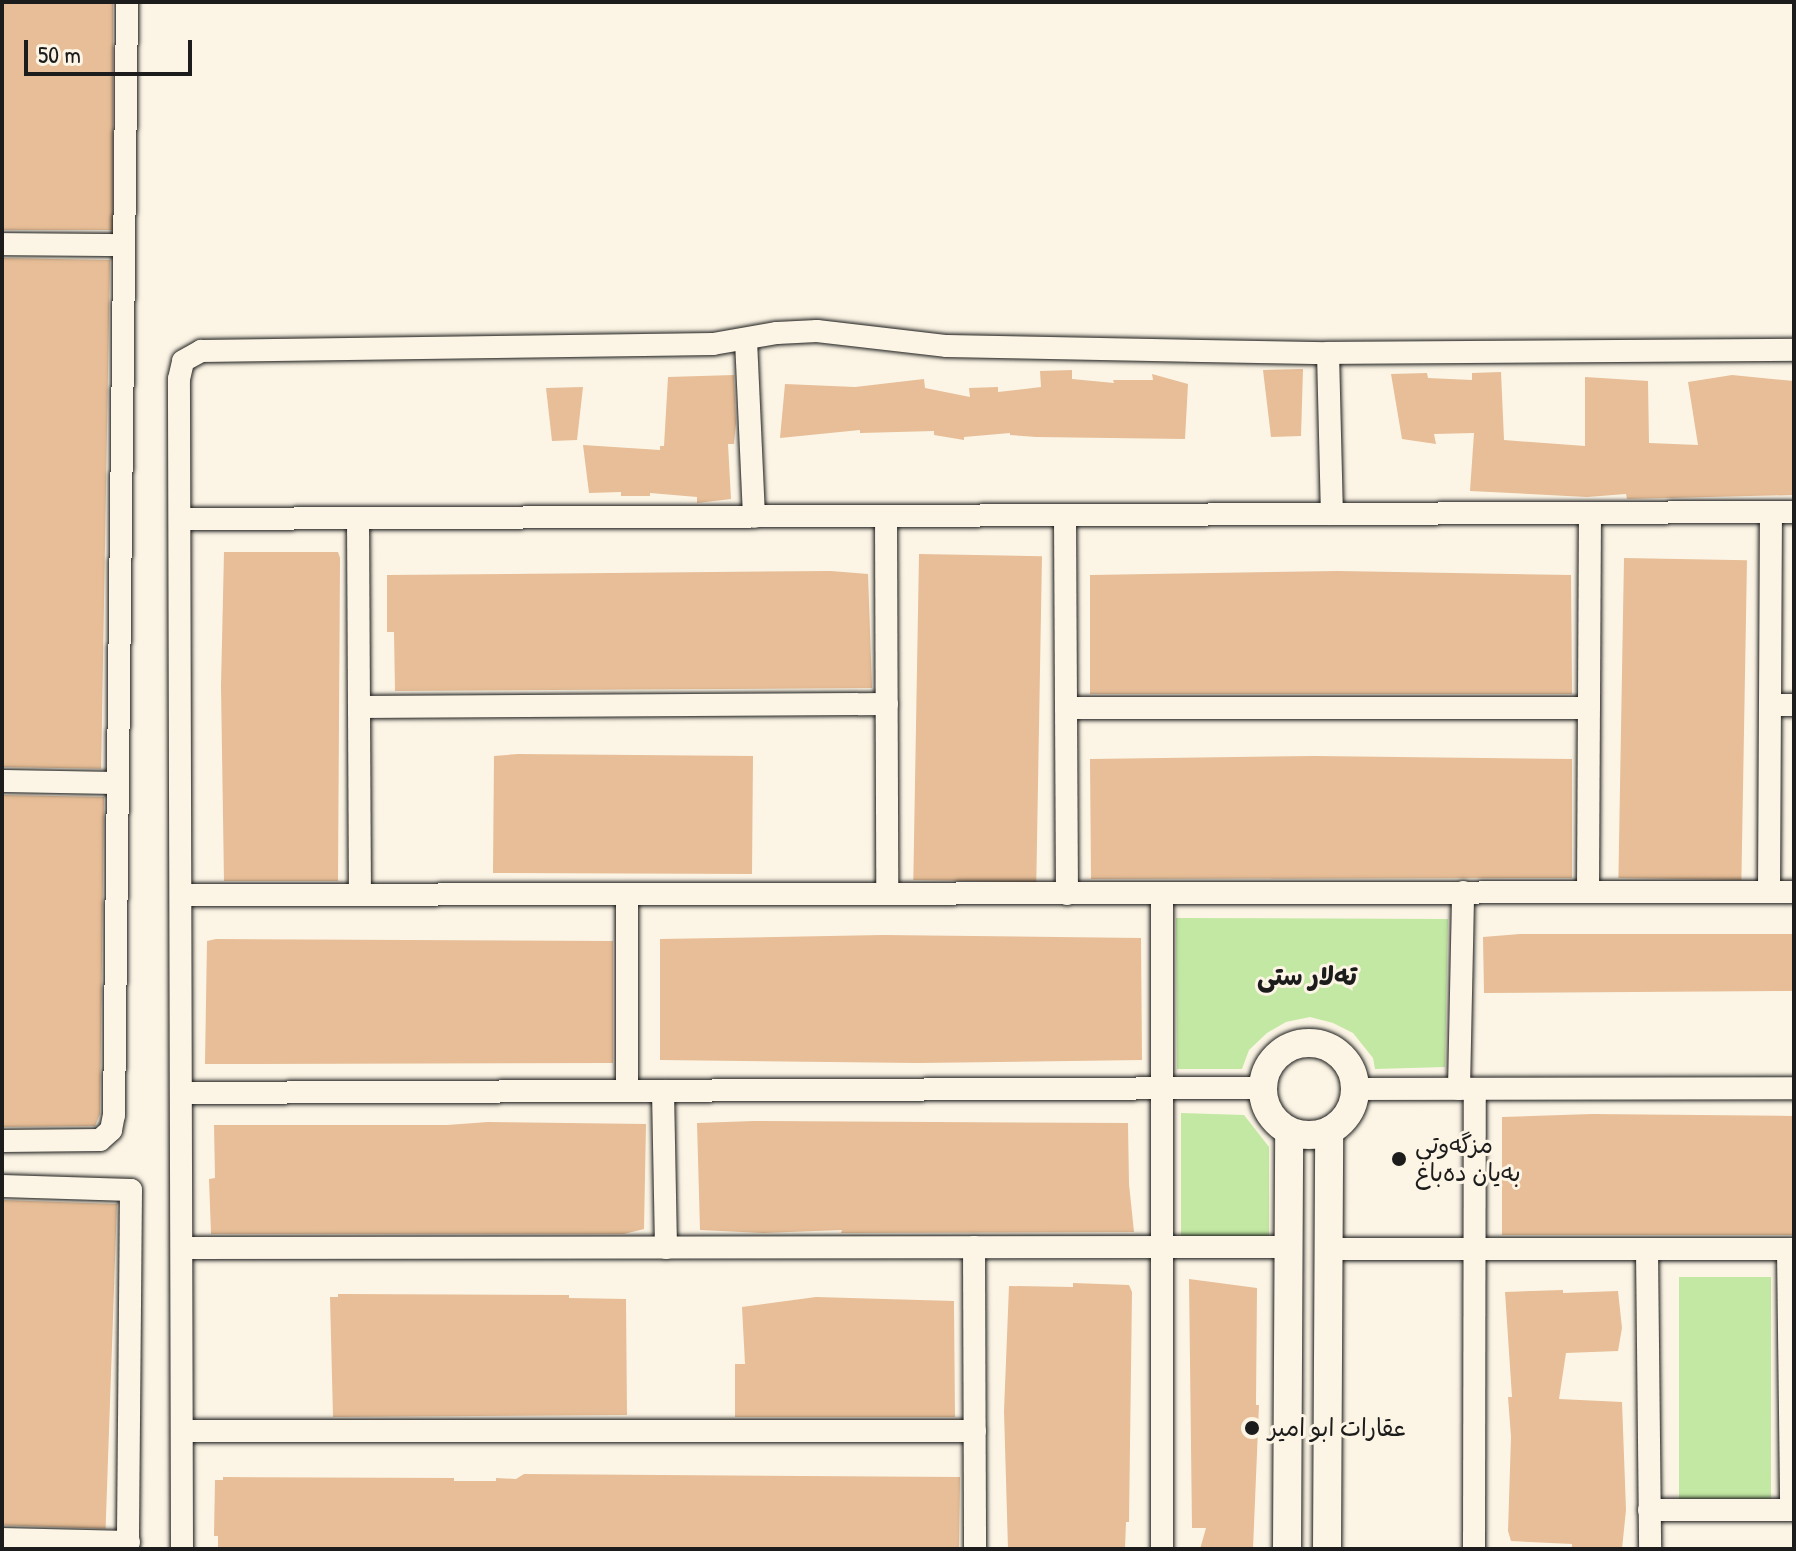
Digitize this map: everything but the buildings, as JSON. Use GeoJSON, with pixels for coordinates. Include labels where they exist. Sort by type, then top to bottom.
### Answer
{"type":"FeatureCollection","features":[{"type":"Feature","properties":{"kind":"street"},"geometry":{"type":"LineString","coordinates":[[2,1141],[100,1140],[111,1130],[114,1115],[127,2]]}},
{"type":"Feature","properties":{"kind":"street"},"geometry":{"type":"LineString","coordinates":[[2,244],[124,245]]}},
{"type":"Feature","properties":{"kind":"street"},"geometry":{"type":"LineString","coordinates":[[182,1549],[179,379],[183,361],[201,351],[713,344],[777,333],[817,331],[947,346],[1328,353],[1794,350]]}},
{"type":"Feature","properties":{"kind":"street"},"geometry":{"type":"LineString","coordinates":[[746,340],[754,517]]}},
{"type":"Feature","properties":{"kind":"street"},"geometry":{"type":"LineString","coordinates":[[1328,353],[1332,514]]}},
{"type":"Feature","properties":{"kind":"street"},"geometry":{"type":"LineString","coordinates":[[1769,892],[1771,512]]}},
{"type":"Feature","properties":{"kind":"street"},"geometry":{"type":"LineString","coordinates":[[180,519],[1794,512]]}},
{"type":"Feature","properties":{"kind":"street"},"geometry":{"type":"LineString","coordinates":[[1588,892],[1590,513]]}},
{"type":"Feature","properties":{"kind":"street"},"geometry":{"type":"LineString","coordinates":[[1065,515],[1067,894]]}},
{"type":"Feature","properties":{"kind":"street"},"geometry":{"type":"LineString","coordinates":[[886,516],[887,894]]}},
{"type":"Feature","properties":{"kind":"street"},"geometry":{"type":"LineString","coordinates":[[358,518],[360,895]]}},
{"type":"Feature","properties":{"kind":"street"},"geometry":{"type":"LineString","coordinates":[[359,707],[887,704]]}},
{"type":"Feature","properties":{"kind":"street"},"geometry":{"type":"LineString","coordinates":[[1770,705],[1794,705]]}},
{"type":"Feature","properties":{"kind":"street"},"geometry":{"type":"LineString","coordinates":[[1066,708],[1589,708]]}},
{"type":"Feature","properties":{"kind":"street"},"geometry":{"type":"LineString","coordinates":[[2,781],[118,783]]}},
{"type":"Feature","properties":{"kind":"street"},"geometry":{"type":"LineString","coordinates":[[1463,892],[1467,1089],[1475,1249],[1474,1549]]}},
{"type":"Feature","properties":{"kind":"street"},"geometry":{"type":"LineString","coordinates":[[181,895],[1794,892]]}},
{"type":"Feature","properties":{"kind":"street"},"geometry":{"type":"LineString","coordinates":[[1162,893],[1162,1549]]}},
{"type":"Feature","properties":{"kind":"street"},"geometry":{"type":"LineString","coordinates":[[627,894],[627,1091]]}},
{"type":"Feature","properties":{"kind":"street"},"geometry":{"type":"LineString","coordinates":[[1304,1043],[1333,1050],[1345,1060],[1356,1089],[1345,1118],[1329,1131],[1304,1136],[1289,1132],[1267,1111],[1262,1088],[1267,1067],[1276,1056],[1304,1043]]}},
{"type":"Feature","properties":{"kind":"street"},"geometry":{"type":"LineString","coordinates":[[182,1093],[1262,1088]]}},
{"type":"Feature","properties":{"kind":"street"},"geometry":{"type":"LineString","coordinates":[[1356,1089],[1794,1088]]}},
{"type":"Feature","properties":{"kind":"street"},"geometry":{"type":"LineString","coordinates":[[663,1091],[666,1248]]}},
{"type":"Feature","properties":{"kind":"street"},"geometry":{"type":"LineString","coordinates":[[1327,1549],[1329,1131]]}},
{"type":"Feature","properties":{"kind":"street"},"geometry":{"type":"LineString","coordinates":[[1287,1549],[1289,1132]]}},
{"type":"Feature","properties":{"kind":"street"},"geometry":{"type":"LineString","coordinates":[[2,1186],[131,1190],[128,1546],[2,1539]]}},
{"type":"Feature","properties":{"kind":"street"},"geometry":{"type":"LineString","coordinates":[[974,1247],[975,1549]]}},
{"type":"Feature","properties":{"kind":"street"},"geometry":{"type":"LineString","coordinates":[[182,1248],[1289,1247]]}},
{"type":"Feature","properties":{"kind":"street"},"geometry":{"type":"LineString","coordinates":[[1329,1249],[1791,1249],[1792,1510],[1649,1510]]}},
{"type":"Feature","properties":{"kind":"street"},"geometry":{"type":"LineString","coordinates":[[1647,1249],[1650,1549]]}},
{"type":"Feature","properties":{"kind":"street"},"geometry":{"type":"LineString","coordinates":[[183,1431],[975,1431]]}},
{"type":"Feature","properties":{"kind":"green space"},"geometry":{"type":"Polygon","coordinates":[[[1176,918],[1448,919],[1445,1067],[1375,1069],[1373,1058],[1353,1033],[1310,1017],[1286,1022],[1267,1033],[1249,1050],[1242,1069],[1177,1069],[1176,918]]]}},
{"type":"Feature","properties":{"kind":"green space"},"geometry":{"type":"Polygon","coordinates":[[[1181,1113],[1244,1115],[1269,1147],[1269,1237],[1181,1237],[1181,1113]]]}},
{"type":"Feature","properties":{"kind":"green space"},"geometry":{"type":"Polygon","coordinates":[[[1679,1277],[1771,1277],[1771,1504],[1679,1504],[1679,1277]]]}},
{"type":"Feature","properties":{"kind":"place","name":"مزگەوتی بەیان دەباغ"},"geometry":{"type":"Point","coordinates":[1399,1159]}},
{"type":"Feature","properties":{"kind":"place","name":"عقارات ابو امير"},"geometry":{"type":"Point","coordinates":[1252,1428]}},
{"type":"Feature","properties":{"kind":"district","name":"ته‌لار ستی"},"geometry":{"type":"Point","coordinates":[1307,976]}}]}
